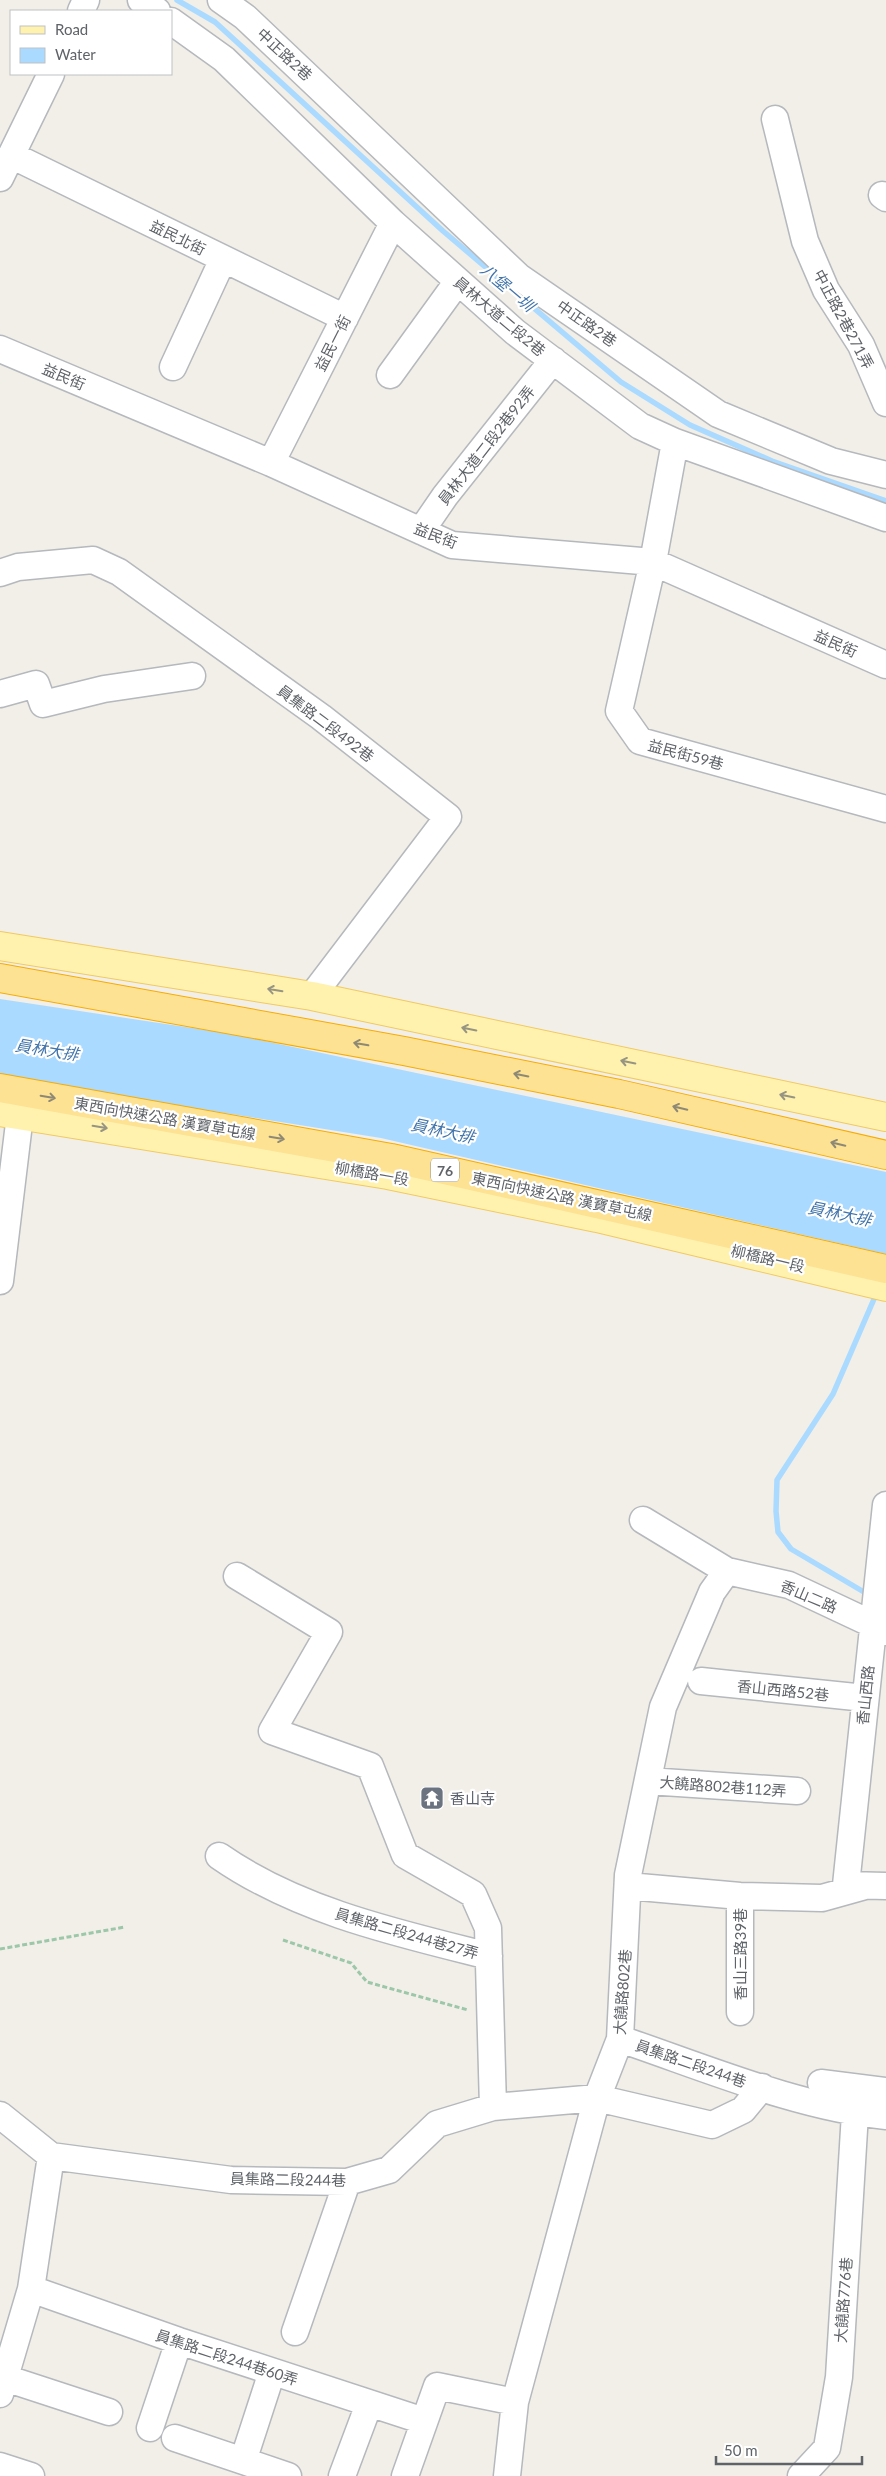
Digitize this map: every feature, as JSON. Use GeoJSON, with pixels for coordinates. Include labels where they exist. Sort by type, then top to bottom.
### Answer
{"type":"FeatureCollection","features":[{"type":"Feature","properties":{"kind":"highway"},"geometry":{"type":"LineString","coordinates":[[0,978],[423,1055],[619,1094],[886,1155]]}},
{"type":"Feature","properties":{"kind":"highway","name":"東西向快速公路 漢寶草屯線"},"geometry":{"type":"LineString","coordinates":[[0,1088],[391,1158],[886,1269]]}},
{"type":"Feature","properties":{"kind":"main road"},"geometry":{"type":"LineString","coordinates":[[0,946],[312,996],[886,1116]]}},
{"type":"Feature","properties":{"kind":"main road","name":"柳橋路一段"},"geometry":{"type":"LineString","coordinates":[[10,1113],[388,1175],[597,1218],[886,1286]]}},
{"type":"Feature","properties":{"kind":"street"},"geometry":{"type":"LineString","coordinates":[[141,0],[156,10]]}},
{"type":"Feature","properties":{"kind":"street","name":"中正路2巷"},"geometry":{"type":"LineString","coordinates":[[221,0],[245,17],[519,277],[718,414],[831,461],[886,475]]}},
{"type":"Feature","properties":{"kind":"street","name":"員林大道二段2巷"},"geometry":{"type":"LineString","coordinates":[[172,23],[224,59],[393,223],[515,332],[640,426],[675,442],[886,518]]}},
{"type":"Feature","properties":{"kind":"street"},"geometry":{"type":"LineString","coordinates":[[6,166],[51,75]]}},
{"type":"Feature","properties":{"kind":"street","name":"中正路2巷271弄"},"geometry":{"type":"LineString","coordinates":[[775,119],[805,241],[826,290],[861,345],[886,403]]}},
{"type":"Feature","properties":{"kind":"street","name":"益民北街"},"geometry":{"type":"LineString","coordinates":[[6,166],[223,259],[345,318]]}},
{"type":"Feature","properties":{"kind":"street","name":"益民一街"},"geometry":{"type":"LineString","coordinates":[[271,463],[393,223]]}},
{"type":"Feature","properties":{"kind":"street"},"geometry":{"type":"LineString","coordinates":[[174,367],[223,259]]}},
{"type":"Feature","properties":{"kind":"street"},"geometry":{"type":"LineString","coordinates":[[390,375],[458,280]]}},
{"type":"Feature","properties":{"kind":"street","name":"益民街"},"geometry":{"type":"LineString","coordinates":[[0,349],[271,463],[452,545],[653,562],[886,665]]}},
{"type":"Feature","properties":{"kind":"street","name":"員林大道二段2巷92弄"},"geometry":{"type":"LineString","coordinates":[[421,530],[445,496],[553,360]]}},
{"type":"Feature","properties":{"kind":"street","name":"益民街59巷"},"geometry":{"type":"LineString","coordinates":[[675,442],[653,562],[619,711],[640,741],[886,809]]}},
{"type":"Feature","properties":{"kind":"street","name":"員集路二段492巷"},"geometry":{"type":"LineString","coordinates":[[0,573],[18,567],[93,560],[118,572],[321,717],[448,816],[312,996]]}},
{"type":"Feature","properties":{"kind":"street"},"geometry":{"type":"LineString","coordinates":[[0,694],[36,684],[44,704],[104,689],[192,676]]}},
{"type":"Feature","properties":{"kind":"street"},"geometry":{"type":"LineString","coordinates":[[0,1281],[10,1113]]}},
{"type":"Feature","properties":{"kind":"street","name":"香山西路"},"geometry":{"type":"LineString","coordinates":[[867,1885],[865,1698],[879,1628],[886,1506]]}},
{"type":"Feature","properties":{"kind":"street","name":"香山二路"},"geometry":{"type":"LineString","coordinates":[[643,1520],[727,1571],[790,1586],[879,1628]]}},
{"type":"Feature","properties":{"kind":"street","name":"大饒路802巷"},"geometry":{"type":"LineString","coordinates":[[507,2476],[515,2402],[597,2098],[620,2039],[628,1886],[663,1708],[712,1592],[727,1571]]}},
{"type":"Feature","properties":{"kind":"street"},"geometry":{"type":"LineString","coordinates":[[237,1576],[328,1632],[272,1730],[370,1766],[405,1855],[473,1894],[488,1928],[493,2107]]}},
{"type":"Feature","properties":{"kind":"street","name":"香山西路52巷"},"geometry":{"type":"LineString","coordinates":[[700,1681],[865,1698]]}},
{"type":"Feature","properties":{"kind":"street","name":"大饒路802巷112弄"},"geometry":{"type":"LineString","coordinates":[[648,1781],[797,1791]]}},
{"type":"Feature","properties":{"kind":"street","name":"員集路二段244巷27弄"},"geometry":{"type":"LineString","coordinates":[[219,1856],[243,1873],[335,1913],[396,1933],[489,1956]]}},
{"type":"Feature","properties":{"kind":"street","name":"香山三路39巷"},"geometry":{"type":"LineString","coordinates":[[628,1886],[740,1896],[822,1898],[867,1885]]}},
{"type":"Feature","properties":{"kind":"street","name":"香山三路39巷"},"geometry":{"type":"LineString","coordinates":[[740,1896],[740,2012]]}},
{"type":"Feature","properties":{"kind":"street","name":"員集路二段244巷"},"geometry":{"type":"LineString","coordinates":[[620,2039],[762,2087],[855,2113],[886,2116]]}},
{"type":"Feature","properties":{"kind":"street"},"geometry":{"type":"LineString","coordinates":[[820,2083],[886,2091]]}},
{"type":"Feature","properties":{"kind":"street","name":"員集路二段244巷"},"geometry":{"type":"LineString","coordinates":[[51,2156],[231,2180],[347,2182],[389,2170],[437,2124],[493,2107],[597,2098],[712,2125],[743,2110],[762,2087]]}},
{"type":"Feature","properties":{"kind":"street","name":"大饒路776巷"},"geometry":{"type":"LineString","coordinates":[[801,2476],[827,2448],[838,2377],[855,2113]]}},
{"type":"Feature","properties":{"kind":"street"},"geometry":{"type":"LineString","coordinates":[[0,2115],[51,2156],[31,2290],[3,2386],[109,2412]]}},
{"type":"Feature","properties":{"kind":"street"},"geometry":{"type":"LineString","coordinates":[[295,2332],[347,2182]]}},
{"type":"Feature","properties":{"kind":"street","name":"員集路二段244巷60弄"},"geometry":{"type":"LineString","coordinates":[[31,2290],[179,2341],[424,2421]]}},
{"type":"Feature","properties":{"kind":"street"},"geometry":{"type":"LineString","coordinates":[[150,2428],[179,2341]]}},
{"type":"Feature","properties":{"kind":"street"},"geometry":{"type":"LineString","coordinates":[[246,2452],[272,2372]]}},
{"type":"Feature","properties":{"kind":"street"},"geometry":{"type":"LineString","coordinates":[[405,2476],[437,2386],[515,2402]]}},
{"type":"Feature","properties":{"kind":"street"},"geometry":{"type":"LineString","coordinates":[[342,2476],[369,2404]]}},
{"type":"Feature","properties":{"kind":"street"},"geometry":{"type":"LineString","coordinates":[[175,2438],[288,2476]]}},
{"type":"Feature","properties":{"kind":"street"},"geometry":{"type":"LineString","coordinates":[[0,2466],[31,2476]]}},
{"type":"Feature","properties":{"kind":"path"},"geometry":{"type":"LineString","coordinates":[[0,1949],[125,1927]]}},
{"type":"Feature","properties":{"kind":"path"},"geometry":{"type":"LineString","coordinates":[[283,1940],[352,1963],[368,1982],[490,2016]]}},
{"type":"Feature","properties":{"kind":"water","name":"員林大排"},"geometry":{"type":"Polygon","coordinates":[[[0,999],[232,1034],[886,1172],[886,1254],[381,1138],[0,1077],[0,999]]]}},
{"type":"Feature","properties":{"kind":"waterway","name":"八堡一圳"},"geometry":{"type":"LineString","coordinates":[[177,0],[215,22],[443,231],[621,382],[690,425],[772,461],[886,501]]}},
{"type":"Feature","properties":{"kind":"waterway"},"geometry":{"type":"LineString","coordinates":[[869,1595],[791,1549],[778,1532],[776,1511],[777,1480],[833,1394],[874,1299]]}},
{"type":"Feature","properties":{"kind":"place","name":"香山寺"},"geometry":{"type":"Point","coordinates":[432,1798]}}]}
